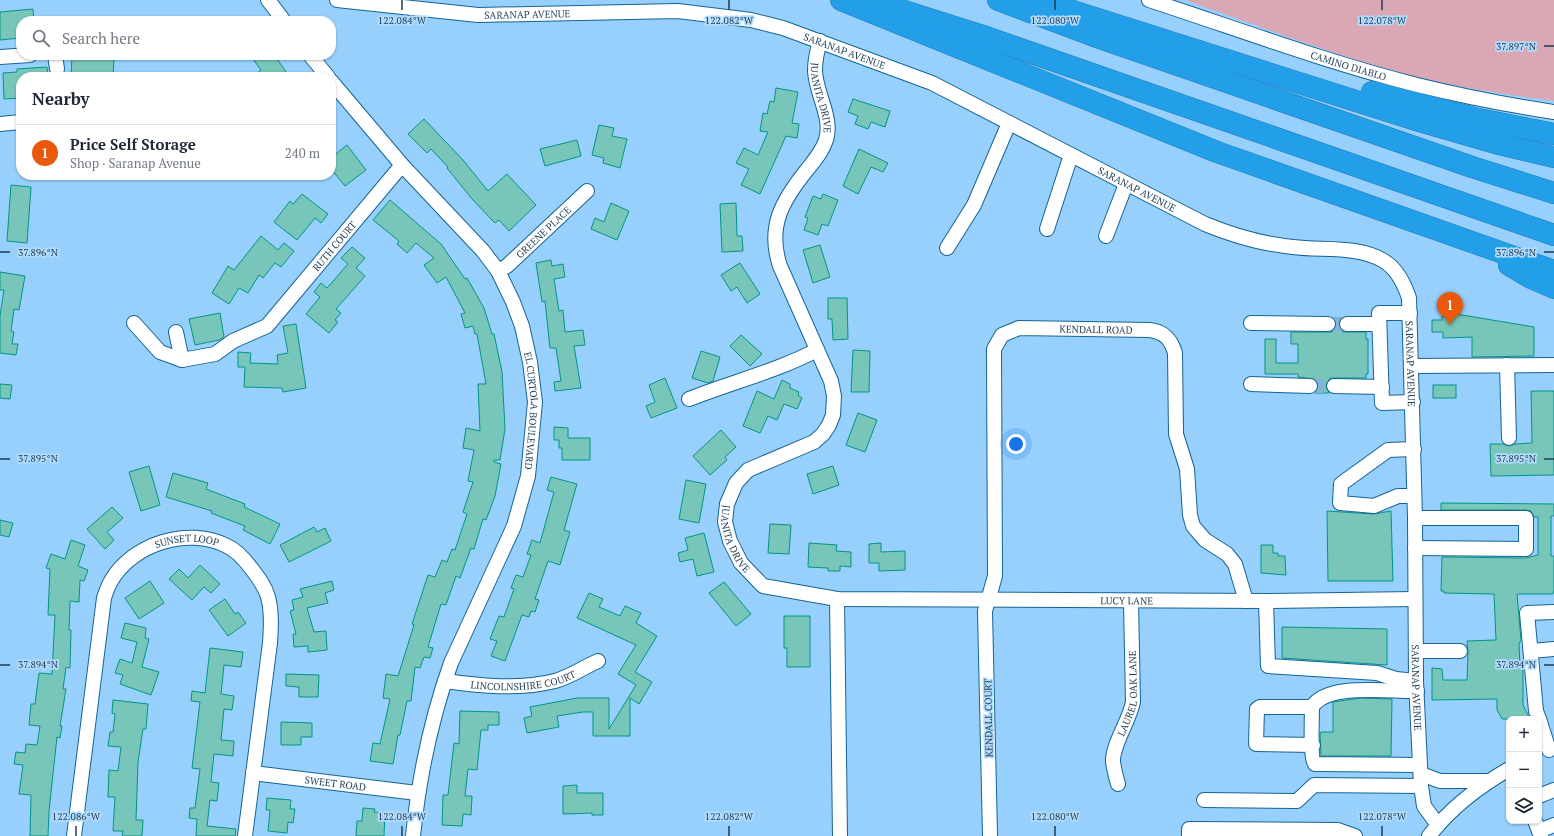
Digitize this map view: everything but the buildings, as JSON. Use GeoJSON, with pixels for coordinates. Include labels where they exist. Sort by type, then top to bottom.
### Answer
{"type":"FeatureCollection","features":[{"type":"Feature","properties":{"kind":"highway"},"geometry":{"type":"LineString","coordinates":[[841,0],[1217,152],[1554,271]]}},
{"type":"Feature","properties":{"kind":"highway"},"geometry":{"type":"LineString","coordinates":[[868,0],[982,36],[1554,235]]}},
{"type":"Feature","properties":{"kind":"highway"},"geometry":{"type":"LineString","coordinates":[[998,0],[1094,36],[1464,165],[1554,193]]}},
{"type":"Feature","properties":{"kind":"highway"},"geometry":{"type":"LineString","coordinates":[[1038,0],[1419,121],[1495,143],[1554,157]]}},
{"type":"Feature","properties":{"kind":"highway"},"geometry":{"type":"LineString","coordinates":[[1073,0],[1397,99],[1474,118],[1554,134]]}},
{"type":"Feature","properties":{"kind":"highway"},"geometry":{"type":"LineString","coordinates":[[1478,245],[1530,278],[1554,288]]}},
{"type":"Feature","properties":{"kind":"street"},"geometry":{"type":"LineString","coordinates":[[268,0],[280,16]]}},
{"type":"Feature","properties":{"kind":"street","name":"SARANAP AVENUE"},"geometry":{"type":"LineString","coordinates":[[337,0],[478,15],[678,11],[751,20],[783,28],[932,83],[1126,184],[1205,224],[1226,232],[1261,243],[1295,248],[1355,251],[1383,260],[1395,270],[1404,284],[1409,298],[1414,449],[1416,651],[1421,775],[1424,806],[1438,825]]}},
{"type":"Feature","properties":{"kind":"street","name":"CAMINO DIABLO"},"geometry":{"type":"LineString","coordinates":[[1149,0],[1318,56],[1417,85],[1554,112]]}},
{"type":"Feature","properties":{"kind":"street","name":"JUANITA DRIVE"},"geometry":{"type":"LineString","coordinates":[[820,41],[815,72],[826,115],[828,129],[827,139],[823,150],[788,193],[777,221],[775,238],[776,253],[780,266],[831,381],[834,406],[830,425],[814,442],[748,470],[736,483],[727,504],[725,522],[730,541],[741,563],[763,586],[837,599]]}},
{"type":"Feature","properties":{"kind":"street"},"geometry":{"type":"LineString","coordinates":[[0,57],[16,56]]}},
{"type":"Feature","properties":{"kind":"street"},"geometry":{"type":"LineString","coordinates":[[56,60],[57,69]]}},
{"type":"Feature","properties":{"kind":"street"},"geometry":{"type":"LineString","coordinates":[[314,60],[324,72]]}},
{"type":"Feature","properties":{"kind":"street","name":"EL CURTOLA BOULEVARD"},"geometry":{"type":"LineString","coordinates":[[336,87],[402,166],[484,251],[498,271],[522,326],[530,362],[535,402],[528,476],[514,526],[451,663],[445,681],[431,727],[417,793],[413,836]]}},
{"type":"Feature","properties":{"kind":"street"},"geometry":{"type":"LineString","coordinates":[[0,124],[16,122]]}},
{"type":"Feature","properties":{"kind":"street"},"geometry":{"type":"LineString","coordinates":[[947,248],[974,205],[1009,123]]}},
{"type":"Feature","properties":{"kind":"street"},"geometry":{"type":"LineString","coordinates":[[1047,229],[1071,155]]}},
{"type":"Feature","properties":{"kind":"street","name":"RUTH COURT"},"geometry":{"type":"LineString","coordinates":[[182,360],[215,354],[233,341],[267,326],[402,166]]}},
{"type":"Feature","properties":{"kind":"street"},"geometry":{"type":"LineString","coordinates":[[1106,236],[1126,184]]}},
{"type":"Feature","properties":{"kind":"street","name":"GREENE PLACE"},"geometry":{"type":"LineString","coordinates":[[498,271],[506,266],[587,191]]}},
{"type":"Feature","properties":{"kind":"street"},"geometry":{"type":"LineString","coordinates":[[1410,313],[1379,313],[1379,324],[1382,403],[1413,402]]}},
{"type":"Feature","properties":{"kind":"street"},"geometry":{"type":"LineString","coordinates":[[1251,322],[1328,324]]}},
{"type":"Feature","properties":{"kind":"street"},"geometry":{"type":"LineString","coordinates":[[134,323],[160,352],[182,360]]}},
{"type":"Feature","properties":{"kind":"street"},"geometry":{"type":"LineString","coordinates":[[1347,324],[1379,324]]}},
{"type":"Feature","properties":{"kind":"street","name":"KENDALL ROAD"},"geometry":{"type":"LineString","coordinates":[[989,600],[995,576],[994,349],[1002,336],[1019,328],[1150,330],[1159,331],[1172,343],[1175,353],[1176,434],[1187,469],[1190,515],[1193,526],[1205,540],[1227,554],[1235,564],[1246,601]]}},
{"type":"Feature","properties":{"kind":"street"},"geometry":{"type":"LineString","coordinates":[[176,332],[182,360]]}},
{"type":"Feature","properties":{"kind":"street"},"geometry":{"type":"LineString","coordinates":[[689,399],[719,387],[776,368],[817,350]]}},
{"type":"Feature","properties":{"kind":"street"},"geometry":{"type":"LineString","coordinates":[[1507,365],[1509,438]]}},
{"type":"Feature","properties":{"kind":"street"},"geometry":{"type":"LineString","coordinates":[[1411,366],[1554,366]]}},
{"type":"Feature","properties":{"kind":"street"},"geometry":{"type":"LineString","coordinates":[[1251,384],[1310,386]]}},
{"type":"Feature","properties":{"kind":"street"},"geometry":{"type":"LineString","coordinates":[[1334,386],[1382,387]]}},
{"type":"Feature","properties":{"kind":"street"},"geometry":{"type":"LineString","coordinates":[[1414,449],[1388,450],[1341,484],[1340,503],[1374,506],[1398,496],[1414,496]]}},
{"type":"Feature","properties":{"kind":"street"},"geometry":{"type":"LineString","coordinates":[[1415,518],[1526,518],[1526,549],[1415,548]]}},
{"type":"Feature","properties":{"kind":"street","name":"SUNSET LOOP"},"geometry":{"type":"LineString","coordinates":[[74,836],[104,598],[111,580],[126,562],[142,550],[163,541],[211,540],[228,546],[246,562],[260,579],[268,597],[271,620],[270,643],[245,836]]}},
{"type":"Feature","properties":{"kind":"street"},"geometry":{"type":"LineString","coordinates":[[837,599],[840,836]]}},
{"type":"Feature","properties":{"kind":"street","name":"LUCY LANE"},"geometry":{"type":"LineString","coordinates":[[837,599],[1131,601],[1415,600]]}},
{"type":"Feature","properties":{"kind":"street","name":"KENDALL COURT"},"geometry":{"type":"LineString","coordinates":[[989,600],[985,611],[990,836]]}},
{"type":"Feature","properties":{"kind":"street","name":"LAUREL OAK LANE"},"geometry":{"type":"LineString","coordinates":[[1118,784],[1113,761],[1115,747],[1130,715],[1133,702],[1131,601]]}},
{"type":"Feature","properties":{"kind":"street"},"geometry":{"type":"LineString","coordinates":[[1266,601],[1268,666],[1377,673],[1417,686]]}},
{"type":"Feature","properties":{"kind":"street"},"geometry":{"type":"LineString","coordinates":[[1538,716],[1536,710],[1527,613],[1554,612]]}},
{"type":"Feature","properties":{"kind":"street"},"geometry":{"type":"LineString","coordinates":[[1531,651],[1554,650]]}},
{"type":"Feature","properties":{"kind":"street"},"geometry":{"type":"LineString","coordinates":[[1416,651],[1460,651]]}},
{"type":"Feature","properties":{"kind":"street","name":"LINCOLNSHIRE COURT"},"geometry":{"type":"LineString","coordinates":[[445,681],[485,686],[524,686],[556,680],[598,661]]}},
{"type":"Feature","properties":{"kind":"street"},"geometry":{"type":"LineString","coordinates":[[1417,686],[1340,691],[1316,700],[1312,707],[1313,761],[1316,764],[1421,775],[1440,781],[1489,781]]}},
{"type":"Feature","properties":{"kind":"street"},"geometry":{"type":"LineString","coordinates":[[1312,707],[1258,707],[1255,742],[1258,745],[1313,745]]}},
{"type":"Feature","properties":{"kind":"street"},"geometry":{"type":"LineString","coordinates":[[1542,731],[1547,751]]}},
{"type":"Feature","properties":{"kind":"street"},"geometry":{"type":"LineString","coordinates":[[1429,836],[1461,801],[1506,771]]}},
{"type":"Feature","properties":{"kind":"street","name":"SWEET ROAD"},"geometry":{"type":"LineString","coordinates":[[253,772],[417,793]]}},
{"type":"Feature","properties":{"kind":"street"},"geometry":{"type":"LineString","coordinates":[[1204,800],[1297,801],[1314,785],[1421,775]]}},
{"type":"Feature","properties":{"kind":"street"},"geometry":{"type":"LineString","coordinates":[[1542,795],[1554,790]]}},
{"type":"Feature","properties":{"kind":"street"},"geometry":{"type":"LineString","coordinates":[[1538,829],[1554,825]]}},
{"type":"Feature","properties":{"kind":"street"},"geometry":{"type":"LineString","coordinates":[[1189,836],[1189,829],[1338,830],[1356,836]]}},
{"type":"Feature","properties":{"kind":"shaded area"},"geometry":{"type":"Polygon","coordinates":[[[1185,0],[1554,0],[1554,101],[1468,88],[1387,69],[1300,41],[1185,0]]]}},
{"type":"Feature","properties":{"kind":"tunnel"},"geometry":{"type":"LineString","coordinates":[[1328,324],[1347,324]]}},
{"type":"Feature","properties":{"kind":"tunnel"},"geometry":{"type":"LineString","coordinates":[[1310,386],[1334,386]]}},
{"type":"Feature","properties":{"kind":"place","name":"Price Self Storage"},"geometry":{"type":"Point","coordinates":[1450,325]}}]}
